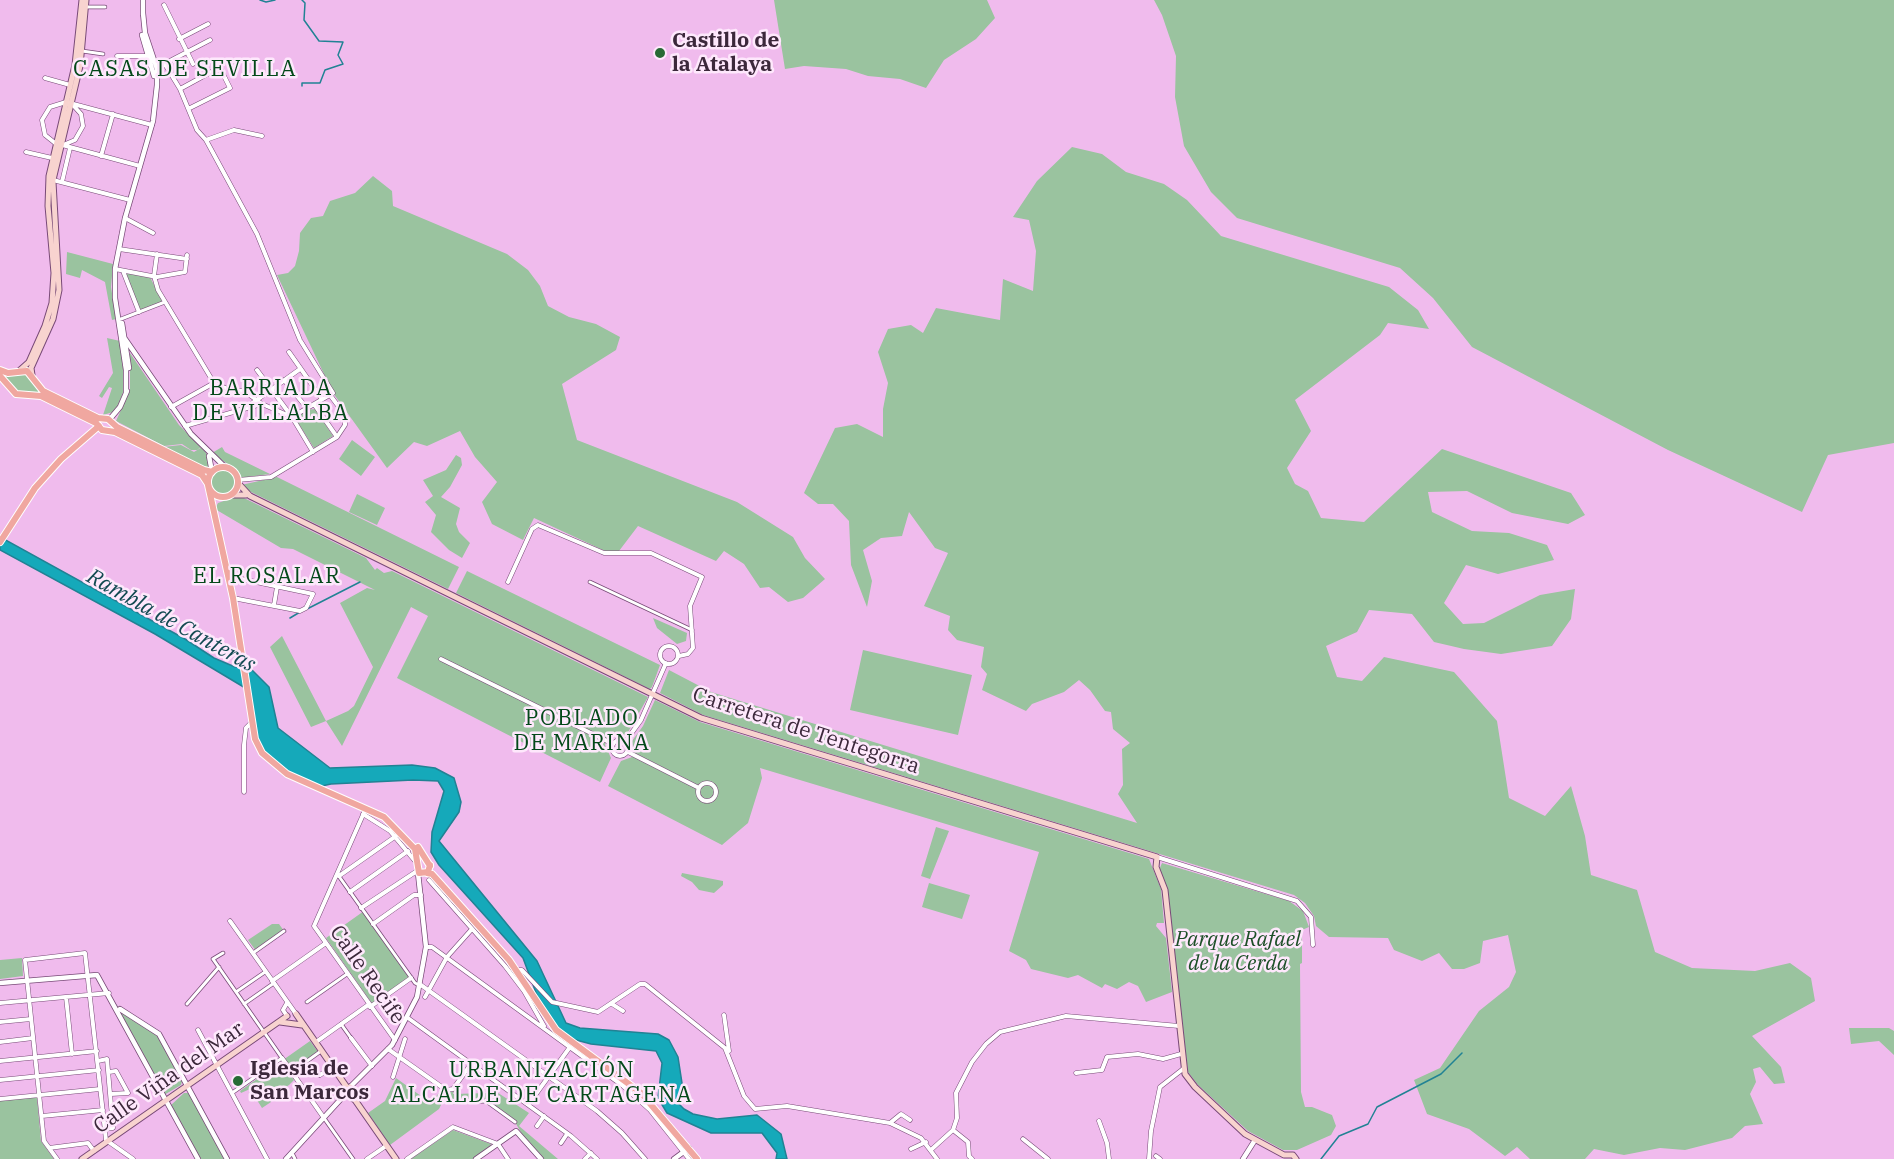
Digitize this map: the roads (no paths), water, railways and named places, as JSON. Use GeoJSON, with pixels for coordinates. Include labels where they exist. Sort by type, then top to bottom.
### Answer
{"type":"FeatureCollection","features":[{"type":"Feature","properties":{"kind":"main road"},"geometry":{"type":"LineString","coordinates":[[9,386],[9,378],[28,364],[43,332],[54,293],[48,197],[51,158],[57,144],[82,51],[84,2]]}},
{"type":"Feature","properties":{"kind":"main road"},"geometry":{"type":"LineString","coordinates":[[68,103],[70,85],[78,66],[84,2]]}},
{"type":"Feature","properties":{"kind":"main road"},"geometry":{"type":"LineString","coordinates":[[26,395],[33,389],[32,368],[53,319],[59,290],[53,181],[57,144]]}},
{"type":"Feature","properties":{"kind":"main road"},"geometry":{"type":"LineString","coordinates":[[0,370],[8,373],[18,370],[33,378],[40,389],[107,420],[189,463],[213,472],[226,468],[234,472],[238,482],[231,495],[222,497],[213,504],[213,514]]}},
{"type":"Feature","properties":{"kind":"main road"},"geometry":{"type":"LineString","coordinates":[[0,376],[16,394],[41,396],[103,429],[115,432],[202,475],[213,493],[222,497]]}},
{"type":"Feature","properties":{"kind":"main road"},"geometry":{"type":"LineString","coordinates":[[2,540],[26,500],[51,469],[103,429],[107,420]]}},
{"type":"Feature","properties":{"kind":"main road"},"geometry":{"type":"LineString","coordinates":[[103,429],[110,428],[107,420]]}},
{"type":"Feature","properties":{"kind":"main road"},"geometry":{"type":"LineString","coordinates":[[213,472],[208,484],[233,598],[259,748],[267,760],[279,769],[389,821],[415,849],[421,869],[432,874],[458,903]]}},
{"type":"Feature","properties":{"kind":"main road","name":"Carretera de Tentegorra"},"geometry":{"type":"LineString","coordinates":[[238,482],[250,496]]}},
{"type":"Feature","properties":{"kind":"main road","name":"Carretera de Tentegorra"},"geometry":{"type":"LineString","coordinates":[[231,495],[240,493],[250,496],[710,721],[1157,857]]}},
{"type":"Feature","properties":{"kind":"main road"},"geometry":{"type":"LineString","coordinates":[[367,810],[391,819],[406,832],[474,927],[517,970],[559,1033],[571,1045],[641,1093],[687,1150],[697,1159]]}},
{"type":"Feature","properties":{"kind":"main road"},"geometry":{"type":"LineString","coordinates":[[1157,857],[1156,867],[1165,890],[1183,1069],[1195,1087],[1236,1127],[1255,1140],[1284,1155],[1293,1155],[1296,1159]]}},
{"type":"Feature","properties":{"kind":"main road"},"geometry":{"type":"LineString","coordinates":[[421,869],[428,863]]}},
{"type":"Feature","properties":{"kind":"main road"},"geometry":{"type":"LineString","coordinates":[[421,869],[428,863]]}},
{"type":"Feature","properties":{"kind":"main road"},"geometry":{"type":"LineString","coordinates":[[276,1024],[296,1014],[396,1159]]}},
{"type":"Feature","properties":{"kind":"main road"},"geometry":{"type":"LineString","coordinates":[[276,1024],[288,1020],[303,1026]]}},
{"type":"Feature","properties":{"kind":"main road","name":"Calle Viña del Mar"},"geometry":{"type":"LineString","coordinates":[[82,1159],[276,1024]]}},
{"type":"Feature","properties":{"kind":"street"},"geometry":{"type":"LineString","coordinates":[[126,393],[126,370],[114,285],[115,269],[125,218],[152,125],[157,69],[145,33],[143,0]]}},
{"type":"Feature","properties":{"kind":"street"},"geometry":{"type":"LineString","coordinates":[[84,2],[105,6]]}},
{"type":"Feature","properties":{"kind":"street"},"geometry":{"type":"LineString","coordinates":[[164,5],[193,64]]}},
{"type":"Feature","properties":{"kind":"street"},"geometry":{"type":"LineString","coordinates":[[143,13],[141,30],[155,81]]}},
{"type":"Feature","properties":{"kind":"street"},"geometry":{"type":"LineString","coordinates":[[179,39],[208,24]]}},
{"type":"Feature","properties":{"kind":"street"},"geometry":{"type":"LineString","coordinates":[[157,69],[210,40]]}},
{"type":"Feature","properties":{"kind":"street"},"geometry":{"type":"LineString","coordinates":[[145,43],[155,61],[153,116]]}},
{"type":"Feature","properties":{"kind":"street"},"geometry":{"type":"LineString","coordinates":[[82,51],[103,54]]}},
{"type":"Feature","properties":{"kind":"street"},"geometry":{"type":"LineString","coordinates":[[117,57],[149,56]]}},
{"type":"Feature","properties":{"kind":"street"},"geometry":{"type":"LineString","coordinates":[[155,61],[164,64],[180,89],[190,108],[197,130],[206,140],[257,234],[296,330],[345,416],[345,425],[337,437],[313,452],[271,477],[238,482]]}},
{"type":"Feature","properties":{"kind":"street"},"geometry":{"type":"LineString","coordinates":[[180,89],[213,71],[221,70],[230,88],[190,108]]}},
{"type":"Feature","properties":{"kind":"street"},"geometry":{"type":"LineString","coordinates":[[45,78],[70,85]]}},
{"type":"Feature","properties":{"kind":"street"},"geometry":{"type":"LineString","coordinates":[[57,144],[75,140],[82,130],[81,114],[68,103]]}},
{"type":"Feature","properties":{"kind":"street"},"geometry":{"type":"LineString","coordinates":[[140,166],[57,144],[45,135],[42,120],[50,107],[68,103],[152,125]]}},
{"type":"Feature","properties":{"kind":"street"},"geometry":{"type":"LineString","coordinates":[[101,156],[113,114]]}},
{"type":"Feature","properties":{"kind":"street"},"geometry":{"type":"LineString","coordinates":[[206,140],[234,130],[262,136]]}},
{"type":"Feature","properties":{"kind":"street"},"geometry":{"type":"LineString","coordinates":[[62,182],[70,148]]}},
{"type":"Feature","properties":{"kind":"street"},"geometry":{"type":"LineString","coordinates":[[27,152],[51,158]]}},
{"type":"Feature","properties":{"kind":"street"},"geometry":{"type":"LineString","coordinates":[[53,181],[130,200]]}},
{"type":"Feature","properties":{"kind":"street"},"geometry":{"type":"LineString","coordinates":[[125,218],[153,233]]}},
{"type":"Feature","properties":{"kind":"street"},"geometry":{"type":"LineString","coordinates":[[115,269],[157,277],[185,272],[187,257],[118,249]]}},
{"type":"Feature","properties":{"kind":"street"},"geometry":{"type":"LineString","coordinates":[[157,254],[154,276],[165,302],[214,383],[230,390],[244,391],[256,401],[292,417]]}},
{"type":"Feature","properties":{"kind":"street"},"geometry":{"type":"LineString","coordinates":[[123,271],[140,312]]}},
{"type":"Feature","properties":{"kind":"street"},"geometry":{"type":"LineString","coordinates":[[119,318],[165,302]]}},
{"type":"Feature","properties":{"kind":"street"},"geometry":{"type":"LineString","coordinates":[[107,420],[120,407],[129,379],[125,340],[119,318]]}},
{"type":"Feature","properties":{"kind":"street"},"geometry":{"type":"LineString","coordinates":[[125,340],[185,426],[206,451],[226,468]]}},
{"type":"Feature","properties":{"kind":"street"},"geometry":{"type":"LineString","coordinates":[[127,354],[133,351]]}},
{"type":"Feature","properties":{"kind":"street"},"geometry":{"type":"LineString","coordinates":[[289,352],[322,399]]}},
{"type":"Feature","properties":{"kind":"street"},"geometry":{"type":"LineString","coordinates":[[244,409],[300,369]]}},
{"type":"Feature","properties":{"kind":"street"},"geometry":{"type":"LineString","coordinates":[[256,370],[292,417],[313,452]]}},
{"type":"Feature","properties":{"kind":"street"},"geometry":{"type":"LineString","coordinates":[[284,380],[306,407]]}},
{"type":"Feature","properties":{"kind":"street"},"geometry":{"type":"LineString","coordinates":[[171,407],[214,383]]}},
{"type":"Feature","properties":{"kind":"street"},"geometry":{"type":"LineString","coordinates":[[292,417],[331,394]]}},
{"type":"Feature","properties":{"kind":"street"},"geometry":{"type":"LineString","coordinates":[[185,426],[262,404]]}},
{"type":"Feature","properties":{"kind":"street"},"geometry":{"type":"LineString","coordinates":[[314,404],[337,437]]}},
{"type":"Feature","properties":{"kind":"street"},"geometry":{"type":"LineString","coordinates":[[206,451],[212,462],[213,472]]}},
{"type":"Feature","properties":{"kind":"street"},"geometry":{"type":"LineString","coordinates":[[508,582],[532,529],[541,524],[604,553],[645,552],[702,577],[690,606],[692,650],[685,656],[679,656]]}},
{"type":"Feature","properties":{"kind":"street"},"geometry":{"type":"LineString","coordinates":[[229,581],[237,578],[313,594],[306,608],[300,611],[233,598]]}},
{"type":"Feature","properties":{"kind":"street"},"geometry":{"type":"LineString","coordinates":[[590,582],[692,630]]}},
{"type":"Feature","properties":{"kind":"street"},"geometry":{"type":"LineString","coordinates":[[274,605],[278,587]]}},
{"type":"Feature","properties":{"kind":"street"},"geometry":{"type":"LineString","coordinates":[[666,664],[660,655],[665,647],[674,647],[679,656]]}},
{"type":"Feature","properties":{"kind":"street"},"geometry":{"type":"LineString","coordinates":[[666,664],[675,662],[679,656]]}},
{"type":"Feature","properties":{"kind":"street"},"geometry":{"type":"LineString","coordinates":[[441,659],[613,744]]}},
{"type":"Feature","properties":{"kind":"street"},"geometry":{"type":"LineString","coordinates":[[625,742],[639,724],[666,664]]}},
{"type":"Feature","properties":{"kind":"street"},"geometry":{"type":"LineString","coordinates":[[244,792],[246,728],[253,721]]}},
{"type":"Feature","properties":{"kind":"street"},"geometry":{"type":"LineString","coordinates":[[625,742],[618,740],[613,744],[612,750],[617,756],[624,756],[628,752]]}},
{"type":"Feature","properties":{"kind":"street"},"geometry":{"type":"LineString","coordinates":[[625,742],[628,752],[699,788]]}},
{"type":"Feature","properties":{"kind":"street"},"geometry":{"type":"LineString","coordinates":[[704,783],[711,784],[716,791],[715,797],[707,802],[702,800],[698,794],[699,788],[704,783]]}},
{"type":"Feature","properties":{"kind":"street"},"geometry":{"type":"LineString","coordinates":[[291,1158],[395,1040],[408,1018],[421,985],[426,947],[420,885],[421,869],[396,836],[367,810],[338,875]]}},
{"type":"Feature","properties":{"kind":"street"},"geometry":{"type":"LineString","coordinates":[[338,875],[396,836]]}},
{"type":"Feature","properties":{"kind":"street"},"geometry":{"type":"LineString","coordinates":[[350,892],[408,851]]}},
{"type":"Feature","properties":{"kind":"street","name":"Carretera de Tentegorra"},"geometry":{"type":"LineString","coordinates":[[1157,857],[1297,901],[1311,917],[1313,945]]}},
{"type":"Feature","properties":{"kind":"street"},"geometry":{"type":"LineString","coordinates":[[362,908],[421,869]]}},
{"type":"Feature","properties":{"kind":"street"},"geometry":{"type":"LineString","coordinates":[[338,875],[411,978],[609,1121],[645,1159]]}},
{"type":"Feature","properties":{"kind":"street","name":"Calle Recife"},"geometry":{"type":"LineString","coordinates":[[338,875],[314,926],[395,1040]]}},
{"type":"Feature","properties":{"kind":"street"},"geometry":{"type":"LineString","coordinates":[[429,880],[474,927],[519,983],[546,1030]]}},
{"type":"Feature","properties":{"kind":"street"},"geometry":{"type":"LineString","coordinates":[[373,924],[414,895],[421,895]]}},
{"type":"Feature","properties":{"kind":"street"},"geometry":{"type":"LineString","coordinates":[[230,921],[286,1004],[296,1014]]}},
{"type":"Feature","properties":{"kind":"street"},"geometry":{"type":"LineString","coordinates":[[425,997],[446,957],[474,927]]}},
{"type":"Feature","properties":{"kind":"street"},"geometry":{"type":"LineString","coordinates":[[253,953],[284,931]]}},
{"type":"Feature","properties":{"kind":"street"},"geometry":{"type":"LineString","coordinates":[[244,1004],[326,943]]}},
{"type":"Feature","properties":{"kind":"street"},"geometry":{"type":"LineString","coordinates":[[426,947],[432,947],[546,1030],[571,1045],[528,1105]]}},
{"type":"Feature","properties":{"kind":"street"},"geometry":{"type":"LineString","coordinates":[[57,1159],[44,1141],[25,960],[85,953],[107,1142],[133,1159]]}},
{"type":"Feature","properties":{"kind":"street"},"geometry":{"type":"LineString","coordinates":[[223,953],[213,959],[352,1159]]}},
{"type":"Feature","properties":{"kind":"street"},"geometry":{"type":"LineString","coordinates":[[187,1004],[219,967]]}},
{"type":"Feature","properties":{"kind":"street"},"geometry":{"type":"LineString","coordinates":[[517,970],[522,970],[544,996],[555,1003],[598,1012],[640,984],[645,984],[716,1038],[730,1055]]}},
{"type":"Feature","properties":{"kind":"street"},"geometry":{"type":"LineString","coordinates":[[236,992],[266,972]]}},
{"type":"Feature","properties":{"kind":"street"},"geometry":{"type":"LineString","coordinates":[[0,983],[95,973],[123,1012],[157,1031],[227,1159]]}},
{"type":"Feature","properties":{"kind":"street"},"geometry":{"type":"LineString","coordinates":[[307,1002],[347,974]]}},
{"type":"Feature","properties":{"kind":"street"},"geometry":{"type":"LineString","coordinates":[[315,1042],[411,978]]}},
{"type":"Feature","properties":{"kind":"street"},"geometry":{"type":"LineString","coordinates":[[0,1004],[109,993]]}},
{"type":"Feature","properties":{"kind":"street"},"geometry":{"type":"LineString","coordinates":[[109,993],[198,1159]]}},
{"type":"Feature","properties":{"kind":"street"},"geometry":{"type":"LineString","coordinates":[[66,996],[72,1054]]}},
{"type":"Feature","properties":{"kind":"street"},"geometry":{"type":"LineString","coordinates":[[286,1004],[288,1020]]}},
{"type":"Feature","properties":{"kind":"street"},"geometry":{"type":"LineString","coordinates":[[612,1004],[623,1011]]}},
{"type":"Feature","properties":{"kind":"street"},"geometry":{"type":"LineString","coordinates":[[724,1015],[730,1055],[738,1082],[755,1109],[787,1106],[890,1123],[926,1142],[937,1159]]}},
{"type":"Feature","properties":{"kind":"street"},"geometry":{"type":"LineString","coordinates":[[932,1149],[953,1130],[957,1118],[955,1102],[958,1088],[983,1047],[1004,1031],[1066,1016],[1179,1026]]}},
{"type":"Feature","properties":{"kind":"street"},"geometry":{"type":"LineString","coordinates":[[408,1018],[544,1116],[597,1159]]}},
{"type":"Feature","properties":{"kind":"street"},"geometry":{"type":"LineString","coordinates":[[0,1022],[32,1019]]}},
{"type":"Feature","properties":{"kind":"street"},"geometry":{"type":"LineString","coordinates":[[341,1024],[372,1067]]}},
{"type":"Feature","properties":{"kind":"street"},"geometry":{"type":"LineString","coordinates":[[198,1030],[267,1159]]}},
{"type":"Feature","properties":{"kind":"street"},"geometry":{"type":"LineString","coordinates":[[0,1042],[33,1038]]}},
{"type":"Feature","properties":{"kind":"street"},"geometry":{"type":"LineString","coordinates":[[393,1077],[405,1039]]}},
{"type":"Feature","properties":{"kind":"street"},"geometry":{"type":"LineString","coordinates":[[388,1049],[446,1090],[453,1089],[471,1064]]}},
{"type":"Feature","properties":{"kind":"street"},"geometry":{"type":"LineString","coordinates":[[0,1061],[97,1051]]}},
{"type":"Feature","properties":{"kind":"street"},"geometry":{"type":"LineString","coordinates":[[292,1072],[321,1051]]}},
{"type":"Feature","properties":{"kind":"street"},"geometry":{"type":"LineString","coordinates":[[1076,1073],[1102,1070],[1107,1057],[1138,1054],[1163,1059],[1181,1054]]}},
{"type":"Feature","properties":{"kind":"street"},"geometry":{"type":"LineString","coordinates":[[232,1094],[282,1058]]}},
{"type":"Feature","properties":{"kind":"street"},"geometry":{"type":"LineString","coordinates":[[98,1060],[107,1059],[109,1072],[113,1128],[105,1129]]}},
{"type":"Feature","properties":{"kind":"street"},"geometry":{"type":"LineString","coordinates":[[320,1075],[332,1067]]}},
{"type":"Feature","properties":{"kind":"street"},"geometry":{"type":"LineString","coordinates":[[1149,1159],[1151,1131],[1161,1085],[1183,1069]]}},
{"type":"Feature","properties":{"kind":"street"},"geometry":{"type":"LineString","coordinates":[[0,1080],[99,1070]]}},
{"type":"Feature","properties":{"kind":"street"},"geometry":{"type":"LineString","coordinates":[[109,1072],[116,1071],[128,1093],[111,1094]]}},
{"type":"Feature","properties":{"kind":"street"},"geometry":{"type":"LineString","coordinates":[[0,1099],[100,1089]]}},
{"type":"Feature","properties":{"kind":"street"},"geometry":{"type":"LineString","coordinates":[[454,1102],[486,1101],[515,1122]]}},
{"type":"Feature","properties":{"kind":"street"},"geometry":{"type":"LineString","coordinates":[[42,1116],[103,1110]]}},
{"type":"Feature","properties":{"kind":"street"},"geometry":{"type":"LineString","coordinates":[[890,1123],[901,1113],[910,1120]]}},
{"type":"Feature","properties":{"kind":"street"},"geometry":{"type":"LineString","coordinates":[[537,1126],[544,1116]]}},
{"type":"Feature","properties":{"kind":"street"},"geometry":{"type":"LineString","coordinates":[[291,1158],[324,1119]]}},
{"type":"Feature","properties":{"kind":"street"},"geometry":{"type":"LineString","coordinates":[[1099,1121],[1107,1143],[1108,1159]]}},
{"type":"Feature","properties":{"kind":"street"},"geometry":{"type":"LineString","coordinates":[[407,1159],[453,1127],[498,1144],[508,1159]]}},
{"type":"Feature","properties":{"kind":"street"},"geometry":{"type":"LineString","coordinates":[[953,1130],[968,1142],[969,1156],[972,1159]]}},
{"type":"Feature","properties":{"kind":"street"},"geometry":{"type":"LineString","coordinates":[[476,1159],[516,1131],[541,1159]]}},
{"type":"Feature","properties":{"kind":"street"},"geometry":{"type":"LineString","coordinates":[[561,1143],[567,1134]]}},
{"type":"Feature","properties":{"kind":"street"},"geometry":{"type":"LineString","coordinates":[[1023,1139],[1048,1159]]}},
{"type":"Feature","properties":{"kind":"street"},"geometry":{"type":"LineString","coordinates":[[1243,1159],[1255,1140]]}},
{"type":"Feature","properties":{"kind":"street"},"geometry":{"type":"LineString","coordinates":[[911,1149],[926,1142]]}},
{"type":"Feature","properties":{"kind":"street"},"geometry":{"type":"LineString","coordinates":[[49,1148],[88,1143],[94,1151]]}},
{"type":"Feature","properties":{"kind":"street"},"geometry":{"type":"LineString","coordinates":[[367,1159],[387,1145]]}},
{"type":"Feature","properties":{"kind":"street"},"geometry":{"type":"LineString","coordinates":[[674,1159],[687,1150],[689,1159]]}},
{"type":"Feature","properties":{"kind":"street"},"geometry":{"type":"LineString","coordinates":[[585,1159],[591,1153]]}},
{"type":"Feature","properties":{"kind":"street"},"geometry":{"type":"LineString","coordinates":[[1156,1156],[1160,1159]]}},
{"type":"Feature","properties":{"kind":"waterway"},"geometry":{"type":"LineString","coordinates":[[260,0],[266,2],[275,0]]}},
{"type":"Feature","properties":{"kind":"waterway"},"geometry":{"type":"LineString","coordinates":[[302,0],[305,3],[304,20],[319,41],[343,42],[338,55],[343,64],[325,70],[320,83],[302,83],[302,86]]}},
{"type":"Feature","properties":{"kind":"waterway"},"geometry":{"type":"LineString","coordinates":[[307,609],[360,582]]}},
{"type":"Feature","properties":{"kind":"waterway"},"geometry":{"type":"LineString","coordinates":[[290,618],[300,612]]}},
{"type":"Feature","properties":{"kind":"waterway"},"geometry":{"type":"LineString","coordinates":[[1321,1159],[1339,1136],[1368,1124],[1377,1107],[1441,1074],[1462,1053]]}},
{"type":"Feature","properties":{"kind":"place","name":"Castillo de la Atalaya"},"geometry":{"type":"Point","coordinates":[660,53]}},
{"type":"Feature","properties":{"kind":"place","name":"Iglesia de San Marcos"},"geometry":{"type":"Point","coordinates":[238,1081]}},
{"type":"Feature","properties":{"kind":"district","name":"CASAS DE SEVILLA"},"geometry":{"type":"Point","coordinates":[185,70]}},
{"type":"Feature","properties":{"kind":"district","name":"BARRIADA DE VILLALBA"},"geometry":{"type":"Point","coordinates":[271,402]}},
{"type":"Feature","properties":{"kind":"district","name":"EL ROSALAR"},"geometry":{"type":"Point","coordinates":[267,577]}},
{"type":"Feature","properties":{"kind":"district","name":"POBLADO DE MARINA"},"geometry":{"type":"Point","coordinates":[582,732]}},
{"type":"Feature","properties":{"kind":"district","name":"URBANIZACIÓN ALCALDE DE CARTAGENA"},"geometry":{"type":"Point","coordinates":[542,1084]}},
{"type":"Feature","properties":{"kind":"water label","name":"Rambla de Canteras"},"geometry":{"type":"Point","coordinates":[171,621]}},
{"type":"Feature","properties":{"kind":"park label","name":"Parque Rafael de la Cerda"},"geometry":{"type":"Point","coordinates":[1238,952]}}]}
